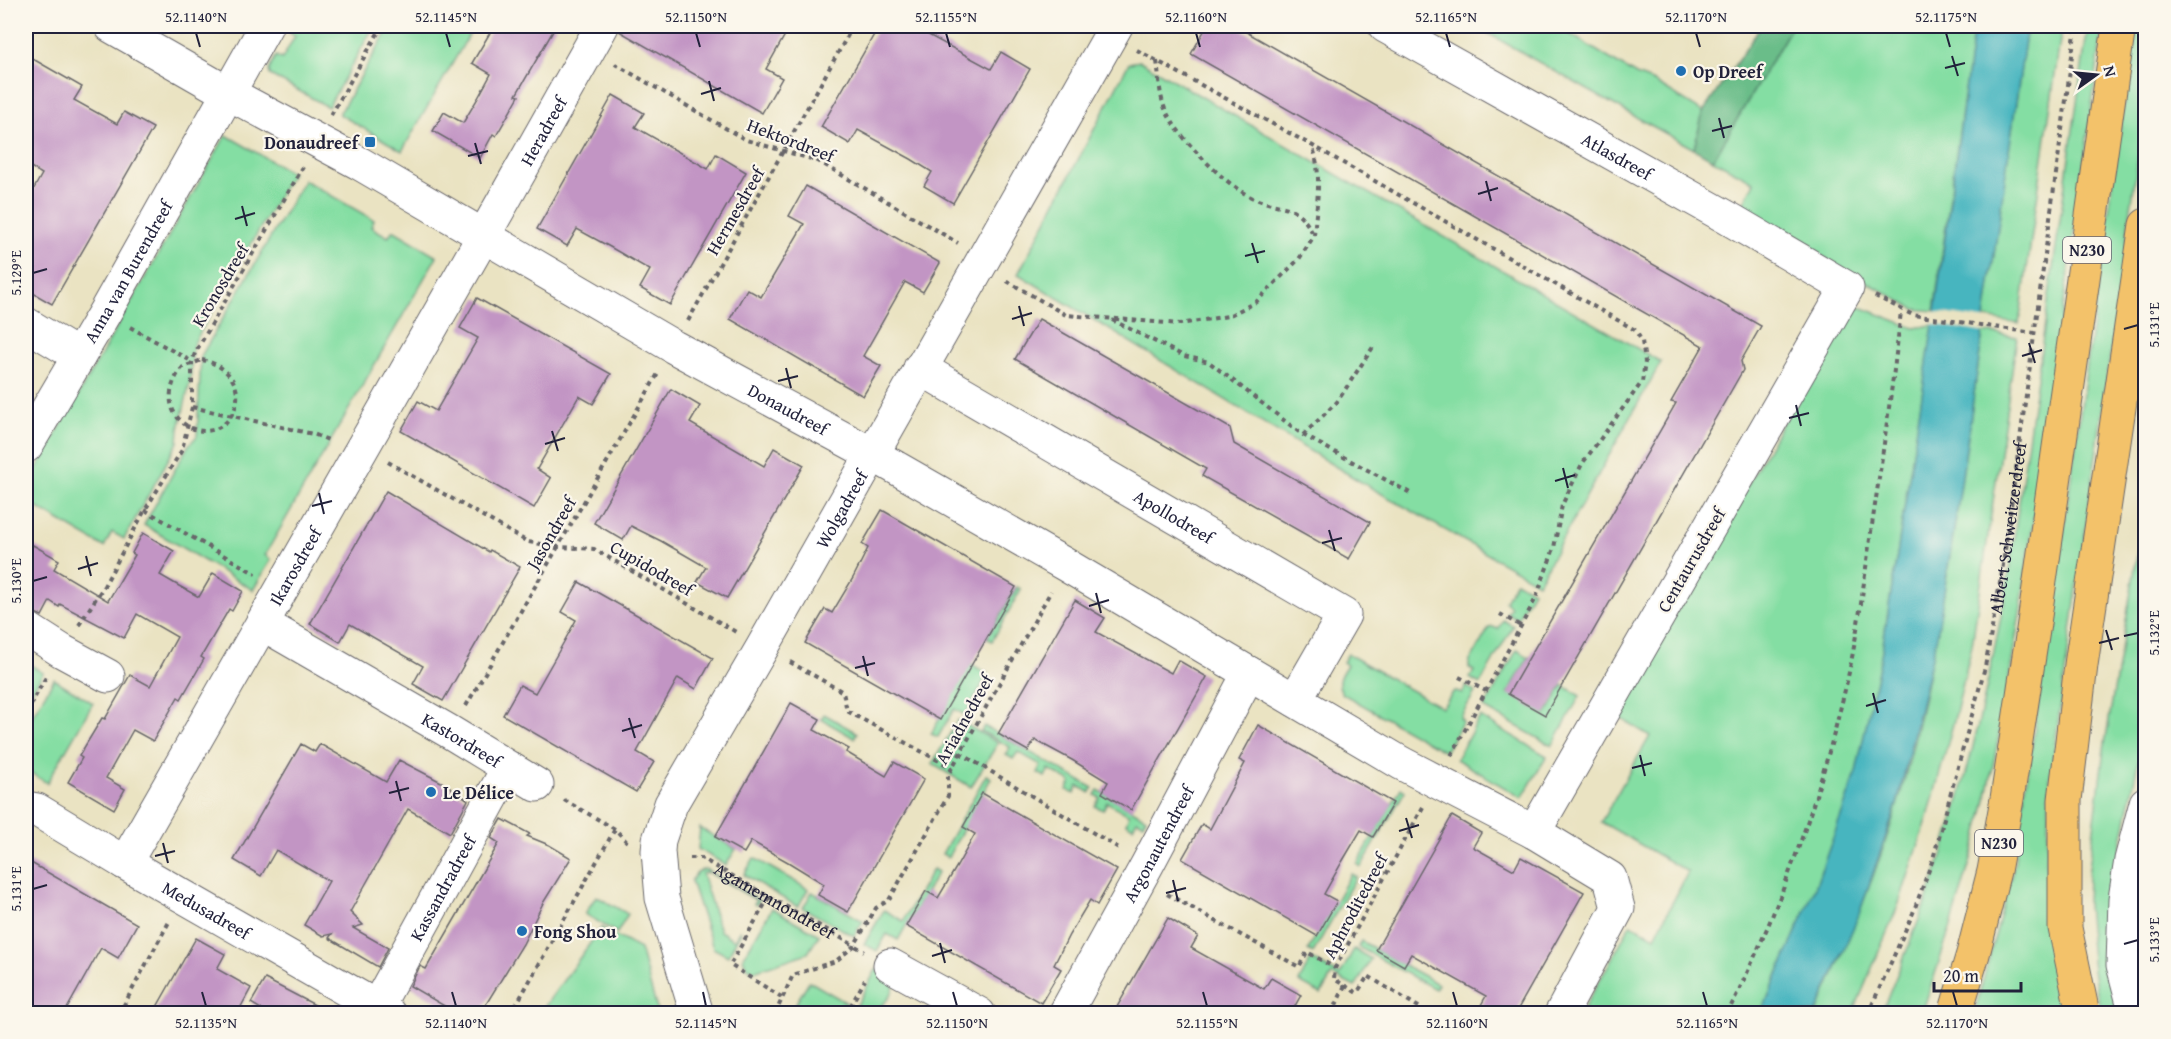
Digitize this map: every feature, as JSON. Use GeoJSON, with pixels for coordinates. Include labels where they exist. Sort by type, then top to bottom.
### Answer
{"type":"FeatureCollection","features":[{"type":"Feature","properties":{"kind":"highway","name":"N230"},"geometry":{"type":"LineString","coordinates":[[1955,1014],[1994,871],[2009,787],[2119,26]]}},
{"type":"Feature","properties":{"kind":"highway"},"geometry":{"type":"LineString","coordinates":[[2083,1014],[2065,928],[2065,800],[2081,665],[2145,225]]}},
{"type":"Feature","properties":{"kind":"street","name":"Donaudreef"},"geometry":{"type":"LineString","coordinates":[[111,26],[228,93],[317,139],[674,346],[872,454]]}},
{"type":"Feature","properties":{"kind":"street","name":"Anna van Burendreef"},"geometry":{"type":"LineString","coordinates":[[26,446],[80,356],[266,26]]}},
{"type":"Feature","properties":{"kind":"street","name":"Wolgadreef"},"geometry":{"type":"LineString","coordinates":[[697,1014],[663,898],[659,840],[671,804],[982,262],[1107,29]]}},
{"type":"Feature","properties":{"kind":"street","name":"Atlasdreef"},"geometry":{"type":"LineString","coordinates":[[1399,29],[1860,291]]}},
{"type":"Feature","properties":{"kind":"street","name":"Heradreef"},"geometry":{"type":"LineString","coordinates":[[483,237],[595,37]]}},
{"type":"Feature","properties":{"kind":"street","name":"Ikarosdreef"},"geometry":{"type":"LineString","coordinates":[[125,863],[483,237]]}},
{"type":"Feature","properties":{"kind":"street","name":"Centaurusdreef"},"geometry":{"type":"LineString","coordinates":[[1534,832],[1860,291]]}},
{"type":"Feature","properties":{"kind":"street"},"geometry":{"type":"LineString","coordinates":[[26,324],[80,356]]}},
{"type":"Feature","properties":{"kind":"street","name":"Apollodreef"},"geometry":{"type":"LineString","coordinates":[[920,368],[1344,615],[1295,700]]}},
{"type":"Feature","properties":{"kind":"street"},"geometry":{"type":"LineString","coordinates":[[872,454],[1066,564],[1437,783],[1534,832],[1610,878],[1618,908],[1561,1014]]}},
{"type":"Feature","properties":{"kind":"street","name":"Kastordreef"},"geometry":{"type":"LineString","coordinates":[[263,624],[537,785]]}},
{"type":"Feature","properties":{"kind":"street"},"geometry":{"type":"LineString","coordinates":[[26,628],[108,676]]}},
{"type":"Feature","properties":{"kind":"street","name":"Argonautendreef"},"geometry":{"type":"LineString","coordinates":[[1065,1014],[1249,673]]}},
{"type":"Feature","properties":{"kind":"street","name":"Kassandradreef"},"geometry":{"type":"LineString","coordinates":[[379,1011],[508,768]]}},
{"type":"Feature","properties":{"kind":"street"},"geometry":{"type":"LineString","coordinates":[[2136,1014],[2134,964],[2125,899],[2131,860],[2145,806]]}},
{"type":"Feature","properties":{"kind":"street","name":"Medusadreef"},"geometry":{"type":"LineString","coordinates":[[26,808],[37,810],[379,1011]]}},
{"type":"Feature","properties":{"kind":"street"},"geometry":{"type":"LineString","coordinates":[[879,971],[979,1014]]}},
{"type":"Feature","properties":{"kind":"path","name":"Kronosdreef"},"geometry":{"type":"LineString","coordinates":[[192,407],[192,362],[382,26]]}},
{"type":"Feature","properties":{"kind":"path","name":"Hermesdreef"},"geometry":{"type":"LineString","coordinates":[[674,346],[853,26]]}},
{"type":"Feature","properties":{"kind":"path","name":"Albert Schweitzerdreef"},"geometry":{"type":"LineString","coordinates":[[1868,1014],[1914,913],[1933,859],[1985,667],[2002,572],[2076,26]]}},
{"type":"Feature","properties":{"kind":"path","name":"Aphroditedreef"},"geometry":{"type":"LineString","coordinates":[[1107,29],[1157,61],[1312,145],[1635,330],[1642,341],[1645,362],[1642,382],[1582,464],[1572,484],[1562,505],[1554,548],[1536,598],[1335,968],[1334,979],[1344,985],[1332,1014]]}},
{"type":"Feature","properties":{"kind":"path","name":"Hektordreef"},"geometry":{"type":"LineString","coordinates":[[595,37],[746,140],[818,161],[1066,315],[1180,324],[1228,316],[1256,302],[1299,259],[1314,236]]}},
{"type":"Feature","properties":{"kind":"path"},"geometry":{"type":"LineString","coordinates":[[1157,61],[1163,105],[1181,134],[1213,168],[1249,196],[1273,205],[1294,209],[1306,220],[1314,236]]}},
{"type":"Feature","properties":{"kind":"path"},"geometry":{"type":"LineString","coordinates":[[1312,145],[1318,183],[1314,236]]}},
{"type":"Feature","properties":{"kind":"path"},"geometry":{"type":"LineString","coordinates":[[1860,291],[1913,315],[2034,333]]}},
{"type":"Feature","properties":{"kind":"path"},"geometry":{"type":"LineString","coordinates":[[1727,1014],[1757,950],[1789,871],[1815,796],[1844,697],[1855,638],[1901,310]]}},
{"type":"Feature","properties":{"kind":"path"},"geometry":{"type":"LineString","coordinates":[[105,312],[192,362]]}},
{"type":"Feature","properties":{"kind":"path"},"geometry":{"type":"LineString","coordinates":[[1109,318],[1184,356],[1209,362],[1303,435],[1413,494]]}},
{"type":"Feature","properties":{"kind":"path"},"geometry":{"type":"LineString","coordinates":[[1303,435],[1337,402],[1375,344]]}},
{"type":"Feature","properties":{"kind":"path","name":"Jasondreef"},"geometry":{"type":"LineString","coordinates":[[450,732],[674,346]]}},
{"type":"Feature","properties":{"kind":"path"},"geometry":{"type":"LineString","coordinates":[[210,361],[224,368],[236,387],[237,401],[232,415],[222,426],[209,431],[194,430],[182,424],[172,406],[170,396],[178,373],[192,362],[210,361]]}},
{"type":"Feature","properties":{"kind":"path"},"geometry":{"type":"LineString","coordinates":[[26,713],[104,586],[145,510],[182,450],[192,407]]}},
{"type":"Feature","properties":{"kind":"path","name":"Cupidodreef"},"geometry":{"type":"LineString","coordinates":[[192,407],[313,434],[337,444],[363,448],[528,542],[594,549],[762,648],[843,692],[847,711],[952,768]]}},
{"type":"Feature","properties":{"kind":"path"},"geometry":{"type":"LineString","coordinates":[[145,510],[281,588]]}},
{"type":"Feature","properties":{"kind":"path","name":"Ariadnedreef"},"geometry":{"type":"LineString","coordinates":[[854,946],[876,908],[889,900],[948,796],[948,775],[1066,564]]}},
{"type":"Feature","properties":{"kind":"path"},"geometry":{"type":"LineString","coordinates":[[1500,614],[1521,626]]}},
{"type":"Feature","properties":{"kind":"path"},"geometry":{"type":"LineString","coordinates":[[1460,677],[1486,692]]}},
{"type":"Feature","properties":{"kind":"path"},"geometry":{"type":"LineString","coordinates":[[537,785],[615,829],[632,848],[659,855]]}},
{"type":"Feature","properties":{"kind":"path"},"geometry":{"type":"LineString","coordinates":[[511,1014],[615,829]]}},
{"type":"Feature","properties":{"kind":"path","name":"Agamemnondreef"},"geometry":{"type":"LineString","coordinates":[[659,855],[701,858],[854,946]]}},
{"type":"Feature","properties":{"kind":"path"},"geometry":{"type":"LineString","coordinates":[[119,1014],[184,895]]}},
{"type":"Feature","properties":{"kind":"path"},"geometry":{"type":"LineString","coordinates":[[769,897],[730,965],[783,998]]}},
{"type":"Feature","properties":{"kind":"path"},"geometry":{"type":"LineString","coordinates":[[775,1014],[793,975],[836,961],[854,946]]}},
{"type":"Feature","properties":{"kind":"path"},"geometry":{"type":"LineString","coordinates":[[846,1014],[879,971]]}},
{"type":"Feature","properties":{"kind":"path"},"geometry":{"type":"LineString","coordinates":[[1344,985],[1357,993],[1368,976],[1430,1014]]}},
{"type":"Feature","properties":{"kind":"green space"},"geometry":{"type":"Polygon","coordinates":[[[294,26],[374,26],[328,107],[270,75],[269,70],[276,56],[282,59],[295,36],[290,33],[294,26]]]}},
{"type":"Feature","properties":{"kind":"green space"},"geometry":{"type":"Polygon","coordinates":[[[390,26],[474,26],[402,151],[339,114],[390,26]]]}},
{"type":"Feature","properties":{"kind":"green space"},"geometry":{"type":"Polygon","coordinates":[[[1475,26],[1557,26],[1636,75],[1654,82],[1703,112],[1694,149],[1625,111],[1475,26]]]}},
{"type":"Feature","properties":{"kind":"green space"},"geometry":{"type":"Polygon","coordinates":[[[1761,26],[1792,26],[1713,160],[1694,149],[1703,112],[1761,26]]]}},
{"type":"Feature","properties":{"kind":"green space"},"geometry":{"type":"Polygon","coordinates":[[[1792,26],[1974,26],[1934,311],[1914,309],[1740,210],[1754,182],[1713,160],[1792,26]]]}},
{"type":"Feature","properties":{"kind":"green space"},"geometry":{"type":"Polygon","coordinates":[[[2027,26],[2062,26],[2019,324],[1985,318],[2027,26]]]}},
{"type":"Feature","properties":{"kind":"green space"},"geometry":{"type":"Polygon","coordinates":[[[2088,26],[2103,26],[2021,607],[1988,791],[1951,926],[1922,1013],[1881,1014],[1939,865],[1965,780],[1987,683],[2007,586],[2088,26]]]}},
{"type":"Feature","properties":{"kind":"green space"},"geometry":{"type":"Polygon","coordinates":[[[2135,26],[2145,26],[2145,109],[2050,779],[2046,871],[2051,944],[2062,1013],[1974,1014],[2014,866],[2135,26]]]}},
{"type":"Feature","properties":{"kind":"green space"},"geometry":{"type":"Polygon","coordinates":[[[1140,61],[1661,362],[1538,583],[1361,482],[1018,274],[1129,63],[1140,61]]]}},
{"type":"Feature","properties":{"kind":"green space"},"geometry":{"type":"Polygon","coordinates":[[[226,135],[292,173],[193,345],[190,382],[178,442],[124,539],[112,532],[104,547],[26,501],[26,487],[226,135]]]}},
{"type":"Feature","properties":{"kind":"green space"},"geometry":{"type":"Polygon","coordinates":[[[304,180],[374,220],[371,227],[388,237],[393,230],[437,256],[265,555],[271,560],[253,590],[144,525],[188,446],[197,436],[201,356],[304,180]]]}},
{"type":"Feature","properties":{"kind":"green space"},"geometry":{"type":"Polygon","coordinates":[[[1850,303],[1914,328],[1933,325],[1881,657],[1855,777],[1815,888],[1761,1013],[1581,1014],[1631,924],[1655,937],[1688,872],[1601,822],[1650,736],[1617,716],[1850,303]]]}},
{"type":"Feature","properties":{"kind":"green space"},"geometry":{"type":"Polygon","coordinates":[[[1983,332],[2017,337],[1972,645],[1957,709],[1928,817],[1898,906],[1853,1013],[1816,1014],[1870,885],[1897,806],[1908,765],[1942,606],[1983,332]]]}},
{"type":"Feature","properties":{"kind":"green space"},"geometry":{"type":"Polygon","coordinates":[[[2145,509],[2145,727],[2110,901],[2105,951],[2121,1013],[2101,1014],[2093,970],[2087,905],[2088,876],[2104,749],[2145,509]]]}},
{"type":"Feature","properties":{"kind":"green space"},"geometry":{"type":"Polygon","coordinates":[[[1516,581],[1533,591],[1517,619],[1507,613],[1511,607],[1505,601],[1516,581]]]}},
{"type":"Feature","properties":{"kind":"green space"},"geometry":{"type":"Polygon","coordinates":[[[1017,587],[1021,589],[992,641],[987,638],[1017,587]]]}},
{"type":"Feature","properties":{"kind":"green space"},"geometry":{"type":"Polygon","coordinates":[[[1503,620],[1513,626],[1480,684],[1470,678],[1474,671],[1469,668],[1469,663],[1489,628],[1498,629],[1503,620]]]}},
{"type":"Feature","properties":{"kind":"green space"},"geometry":{"type":"Polygon","coordinates":[[[1517,650],[1529,657],[1508,693],[1546,715],[1563,685],[1580,696],[1552,746],[1484,708],[1517,650]]]}},
{"type":"Feature","properties":{"kind":"green space"},"geometry":{"type":"Polygon","coordinates":[[[1348,654],[1442,708],[1454,691],[1462,694],[1466,686],[1475,692],[1460,718],[1463,721],[1445,752],[1343,694],[1339,683],[1347,665],[1343,662],[1348,654]]]}},
{"type":"Feature","properties":{"kind":"green space"},"geometry":{"type":"Polygon","coordinates":[[[26,662],[43,673],[26,702],[26,662]]]}},
{"type":"Feature","properties":{"kind":"green space"},"geometry":{"type":"Polygon","coordinates":[[[971,664],[988,674],[965,715],[954,709],[938,737],[931,734],[971,664]]]}},
{"type":"Feature","properties":{"kind":"green space"},"geometry":{"type":"Polygon","coordinates":[[[54,679],[93,703],[47,783],[26,770],[26,726],[54,679]]]}},
{"type":"Feature","properties":{"kind":"green space"},"geometry":{"type":"Polygon","coordinates":[[[824,714],[857,733],[854,738],[821,719],[824,714]]]}},
{"type":"Feature","properties":{"kind":"green space"},"geometry":{"type":"Polygon","coordinates":[[[1480,717],[1547,756],[1522,798],[1456,759],[1480,717]]]}},
{"type":"Feature","properties":{"kind":"green space"},"geometry":{"type":"Polygon","coordinates":[[[958,720],[998,743],[971,787],[932,764],[958,720]]]}},
{"type":"Feature","properties":{"kind":"green space"},"geometry":{"type":"Polygon","coordinates":[[[984,726],[1093,788],[1090,793],[1078,786],[1074,794],[1067,790],[1071,782],[1049,769],[1045,777],[1038,773],[1041,765],[1018,752],[1013,759],[1006,755],[1010,747],[981,731],[984,726]]]}},
{"type":"Feature","properties":{"kind":"green space"},"geometry":{"type":"Polygon","coordinates":[[[986,775],[991,778],[948,857],[942,854],[986,775]]]}},
{"type":"Feature","properties":{"kind":"green space"},"geometry":{"type":"Polygon","coordinates":[[[1401,788],[1405,791],[1361,867],[1357,864],[1401,788]]]}},
{"type":"Feature","properties":{"kind":"green space"},"geometry":{"type":"Polygon","coordinates":[[[1098,790],[1146,818],[1143,823],[1137,820],[1133,827],[1126,823],[1129,815],[1107,802],[1103,810],[1095,806],[1100,798],[1095,795],[1098,790]]]}},
{"type":"Feature","properties":{"kind":"green space"},"geometry":{"type":"Polygon","coordinates":[[[700,828],[736,849],[726,865],[698,849],[700,828]]]}},
{"type":"Feature","properties":{"kind":"green space"},"geometry":{"type":"Polygon","coordinates":[[[754,858],[808,889],[798,907],[744,875],[754,858]]]}},
{"type":"Feature","properties":{"kind":"green space"},"geometry":{"type":"Polygon","coordinates":[[[705,869],[759,900],[757,905],[754,904],[756,900],[708,872],[702,874],[720,931],[734,940],[740,930],[741,932],[728,956],[713,948],[691,881],[697,872],[705,869]]]}},
{"type":"Feature","properties":{"kind":"green space"},"geometry":{"type":"Polygon","coordinates":[[[933,869],[938,872],[898,940],[887,934],[877,951],[864,944],[884,910],[903,921],[933,869]]]}},
{"type":"Feature","properties":{"kind":"green space"},"geometry":{"type":"Polygon","coordinates":[[[1351,874],[1356,877],[1313,953],[1308,950],[1351,874]]]}},
{"type":"Feature","properties":{"kind":"green space"},"geometry":{"type":"Polygon","coordinates":[[[812,892],[863,921],[854,936],[803,908],[812,892]]]}},
{"type":"Feature","properties":{"kind":"green space"},"geometry":{"type":"Polygon","coordinates":[[[596,896],[628,914],[617,933],[585,914],[596,896]]]}},
{"type":"Feature","properties":{"kind":"green space"},"geometry":{"type":"Polygon","coordinates":[[[772,908],[819,935],[808,953],[754,971],[746,966],[743,958],[772,908]]]}},
{"type":"Feature","properties":{"kind":"green space"},"geometry":{"type":"Polygon","coordinates":[[[601,928],[640,949],[658,1013],[540,1013],[601,928]]]}},
{"type":"Feature","properties":{"kind":"green space"},"geometry":{"type":"Polygon","coordinates":[[[1361,941],[1438,984],[1435,989],[1358,947],[1361,941]]]}},
{"type":"Feature","properties":{"kind":"green space"},"geometry":{"type":"Polygon","coordinates":[[[1354,949],[1371,959],[1355,987],[1332,975],[1321,994],[1299,982],[1311,959],[1340,975],[1354,949]]]}},
{"type":"Feature","properties":{"kind":"green space"},"geometry":{"type":"Polygon","coordinates":[[[877,968],[894,984],[891,995],[878,1008],[878,1013],[852,1014],[877,968]]]}},
{"type":"Feature","properties":{"kind":"green space"},"geometry":{"type":"Polygon","coordinates":[[[809,981],[847,1003],[841,1013],[790,1013],[809,981]]]}},
{"type":"Feature","properties":{"kind":"water"},"geometry":{"type":"Polygon","coordinates":[[[1974,26],[2027,26],[1937,636],[1897,804],[1858,917],[1816,1013],[1761,1014],[1815,888],[1855,777],[1881,657],[1933,325],[1974,26]]]}},
{"type":"Feature","properties":{"kind":"pier"},"geometry":{"type":"Polygon","coordinates":[[[1931,311],[1988,320],[1986,333],[1930,324],[1931,311]]]}},
{"type":"Feature","properties":{"kind":"building"},"geometry":{"type":"Polygon","coordinates":[[[494,26],[556,26],[516,95],[519,96],[496,136],[493,134],[480,158],[433,131],[444,112],[463,123],[478,98],[491,74],[472,63],[494,26]]]}},
{"type":"Feature","properties":{"kind":"building"},"geometry":{"type":"Polygon","coordinates":[[[621,26],[790,26],[766,69],[782,78],[762,113],[619,31],[621,26]]]}},
{"type":"Feature","properties":{"kind":"building"},"geometry":{"type":"Polygon","coordinates":[[[879,26],[912,26],[991,69],[1001,52],[1030,69],[953,203],[924,186],[932,172],[911,159],[858,130],[850,144],[821,127],[879,26]]]}},
{"type":"Feature","properties":{"kind":"building"},"geometry":{"type":"Polygon","coordinates":[[[1207,26],[1236,26],[1761,326],[1741,361],[1743,370],[1545,715],[1508,694],[1676,403],[1671,402],[1703,346],[1191,54],[1207,26]]]}},
{"type":"Feature","properties":{"kind":"building"},"geometry":{"type":"Polygon","coordinates":[[[26,55],[82,87],[74,100],[117,124],[124,112],[153,128],[52,304],[26,289],[26,203],[42,174],[26,164],[26,55]]]}},
{"type":"Feature","properties":{"kind":"building"},"geometry":{"type":"Polygon","coordinates":[[[613,95],[644,113],[635,127],[708,169],[716,154],[746,172],[670,305],[640,288],[650,270],[610,247],[577,229],[567,246],[537,229],[613,95]]]}},
{"type":"Feature","properties":{"kind":"building"},"geometry":{"type":"Polygon","coordinates":[[[806,186],[940,263],[923,292],[905,282],[863,356],[881,366],[863,396],[730,319],[747,289],[761,297],[804,224],[789,216],[806,186]]]}},
{"type":"Feature","properties":{"kind":"building"},"geometry":{"type":"Polygon","coordinates":[[[477,298],[611,374],[593,404],[579,396],[537,469],[551,478],[534,508],[401,431],[418,401],[436,411],[478,338],[460,328],[477,298]]]}},
{"type":"Feature","properties":{"kind":"building"},"geometry":{"type":"Polygon","coordinates":[[[1039,319],[1230,428],[1234,444],[1370,522],[1349,559],[1202,476],[1206,469],[1015,359],[1039,319]]]}},
{"type":"Feature","properties":{"kind":"building"},"geometry":{"type":"Polygon","coordinates":[[[671,389],[700,406],[690,423],[764,466],[774,448],[804,465],[727,598],[697,582],[706,567],[661,541],[631,526],[623,540],[594,523],[671,389]]]}},
{"type":"Feature","properties":{"kind":"building"},"geometry":{"type":"Polygon","coordinates":[[[386,491],[489,552],[490,550],[520,567],[443,701],[413,684],[423,666],[350,624],[340,642],[310,624],[386,491]]]}},
{"type":"Feature","properties":{"kind":"building"},"geometry":{"type":"Polygon","coordinates":[[[882,510],[1016,587],[940,720],[805,643],[825,609],[832,613],[853,578],[868,548],[862,544],[882,510]]]}},
{"type":"Feature","properties":{"kind":"building"},"geometry":{"type":"Polygon","coordinates":[[[143,533],[174,551],[160,575],[199,597],[213,573],[243,591],[232,611],[229,609],[201,657],[204,659],[181,699],[178,697],[153,741],[133,730],[106,778],[125,789],[114,809],[68,782],[82,758],[79,756],[102,718],[105,719],[130,675],[150,686],[177,637],[137,614],[124,638],[50,601],[42,616],[26,609],[26,557],[33,545],[59,560],[54,569],[108,601],[135,555],[132,553],[143,533]]]}},
{"type":"Feature","properties":{"kind":"building"},"geometry":{"type":"Polygon","coordinates":[[[579,582],[713,658],[696,689],[678,678],[637,752],[654,762],[636,792],[503,715],[520,685],[535,693],[576,620],[562,612],[579,582]]]}},
{"type":"Feature","properties":{"kind":"building"},"geometry":{"type":"Polygon","coordinates":[[[1075,600],[1105,618],[1096,632],[1171,673],[1178,660],[1207,677],[1131,810],[1102,793],[1108,782],[1072,760],[1035,740],[1028,751],[998,734],[1075,600]]]}},
{"type":"Feature","properties":{"kind":"building"},"geometry":{"type":"Polygon","coordinates":[[[791,703],[820,719],[814,730],[849,749],[846,752],[886,776],[894,762],[924,779],[848,912],[818,895],[824,884],[751,841],[744,853],[715,837],[791,703]]]}},
{"type":"Feature","properties":{"kind":"building"},"geometry":{"type":"Polygon","coordinates":[[[1258,725],[1393,803],[1373,837],[1361,830],[1342,862],[1324,894],[1337,901],[1317,936],[1182,859],[1202,824],[1210,829],[1245,763],[1239,760],[1258,725]]]}},
{"type":"Feature","properties":{"kind":"building"},"geometry":{"type":"Polygon","coordinates":[[[301,744],[315,752],[320,744],[386,782],[399,760],[447,785],[468,800],[450,833],[408,809],[350,912],[363,925],[353,928],[388,948],[378,967],[329,938],[332,934],[323,936],[304,925],[329,881],[276,850],[261,876],[234,860],[301,744]]]}},
{"type":"Feature","properties":{"kind":"building"},"geometry":{"type":"Polygon","coordinates":[[[982,793],[1117,870],[1097,905],[1090,900],[1069,935],[1054,965],[1061,969],[1041,1003],[906,926],[926,891],[938,898],[957,866],[975,834],[963,827],[982,793]]]}},
{"type":"Feature","properties":{"kind":"building"},"geometry":{"type":"Polygon","coordinates":[[[1452,816],[1481,833],[1473,847],[1514,870],[1521,857],[1584,892],[1515,1014],[1476,1014],[1486,996],[1411,954],[1404,966],[1376,950],[1452,816]]]}},
{"type":"Feature","properties":{"kind":"building"},"geometry":{"type":"Polygon","coordinates":[[[502,819],[530,834],[527,836],[571,858],[543,903],[523,944],[480,1014],[458,1014],[410,986],[420,966],[426,969],[499,843],[491,838],[502,819]]]}},
{"type":"Feature","properties":{"kind":"building"},"geometry":{"type":"Polygon","coordinates":[[[26,860],[137,924],[118,958],[101,948],[64,1014],[26,1014],[26,860]]]}},
{"type":"Feature","properties":{"kind":"building"},"geometry":{"type":"Polygon","coordinates":[[[1168,918],[1198,936],[1191,948],[1264,989],[1271,978],[1301,995],[1295,1006],[1309,1014],[1113,1014],[1168,918]]]}},
{"type":"Feature","properties":{"kind":"building"},"geometry":{"type":"Polygon","coordinates":[[[196,938],[225,954],[217,969],[251,988],[237,1014],[153,1014],[196,938]]]}},
{"type":"Feature","properties":{"kind":"building"},"geometry":{"type":"Polygon","coordinates":[[[265,979],[332,1014],[269,1014],[251,1003],[265,979]]]}},
{"type":"Feature","properties":{"kind":"place","name":"Op Dreef"},"geometry":{"type":"Point","coordinates":[1681,71]}},
{"type":"Feature","properties":{"kind":"place","name":"Donaudreef"},"geometry":{"type":"Point","coordinates":[370,142]}},
{"type":"Feature","properties":{"kind":"place","name":"Le Délice"},"geometry":{"type":"Point","coordinates":[431,792]}},
{"type":"Feature","properties":{"kind":"place","name":"Fong Shou"},"geometry":{"type":"Point","coordinates":[522,931]}}]}
